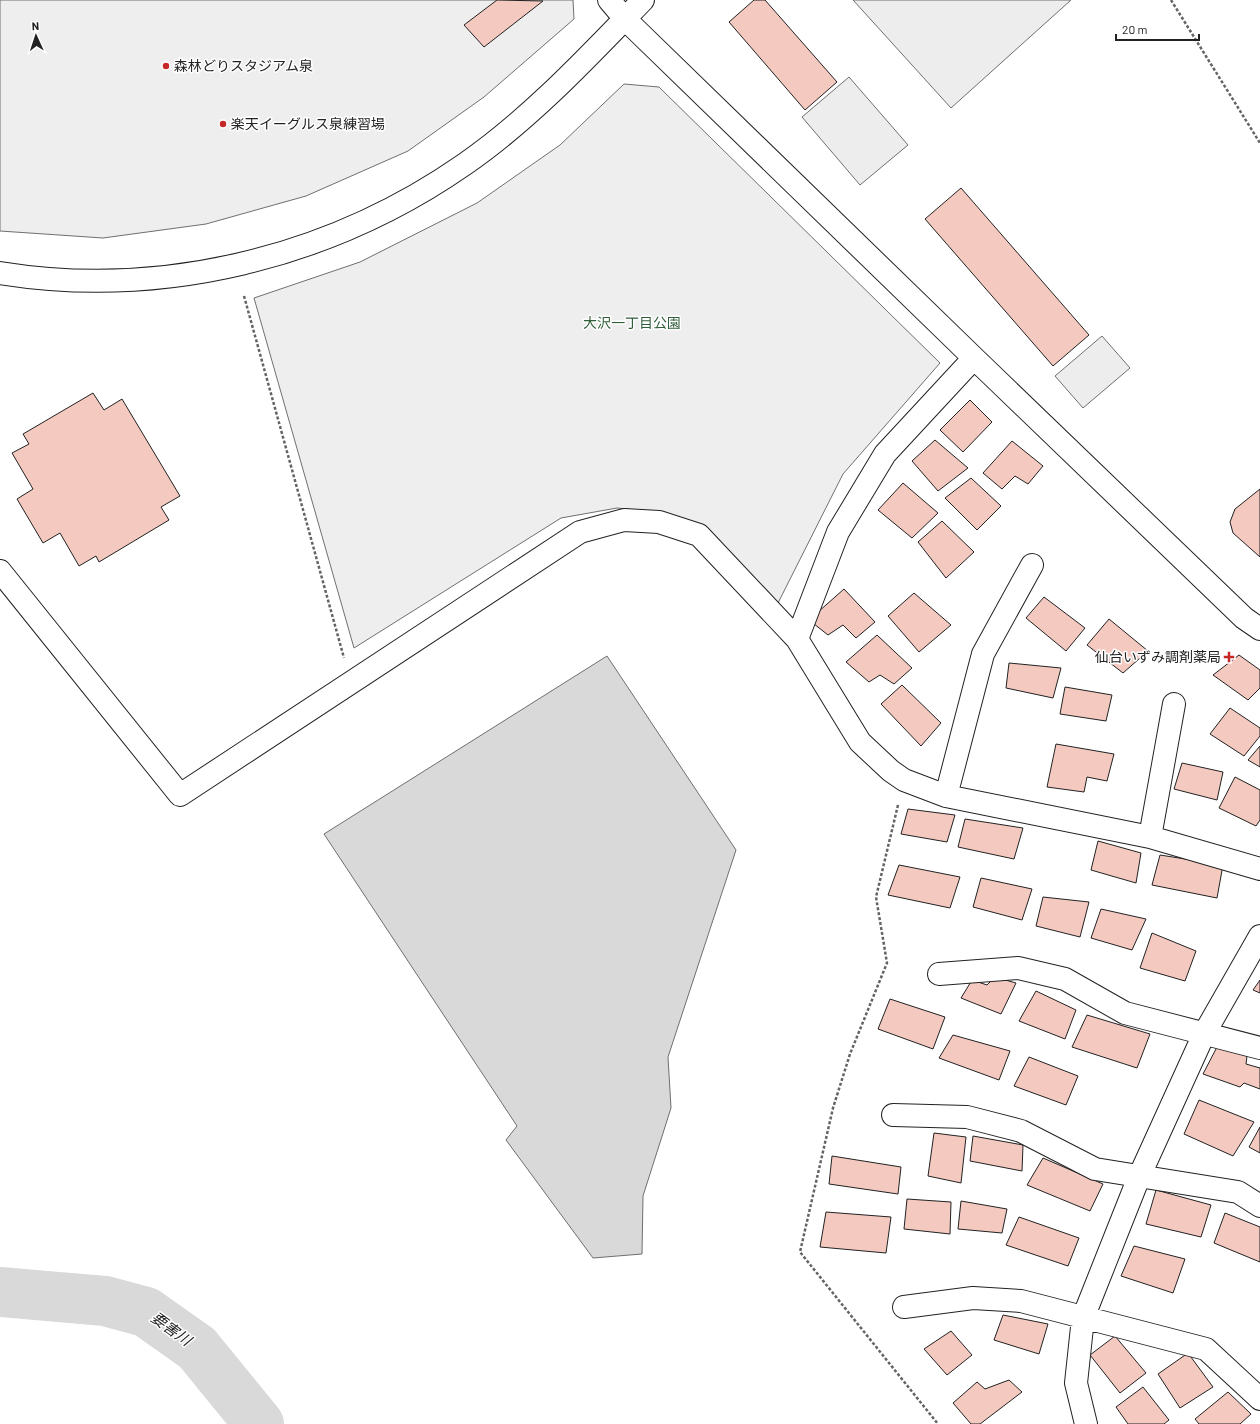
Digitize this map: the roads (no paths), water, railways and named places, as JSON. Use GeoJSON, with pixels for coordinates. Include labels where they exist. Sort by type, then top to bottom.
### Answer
{"type":"FeatureCollection","features":[{"type":"Feature","properties":{"kind":"street"},"geometry":{"type":"LineString","coordinates":[[609,0],[625,19],[974,358],[1244,618],[1260,629]]}},
{"type":"Feature","properties":{"kind":"street"},"geometry":{"type":"LineString","coordinates":[[0,273],[84,281],[152,280],[217,269],[282,253],[344,231],[400,205],[465,164],[531,111],[643,0]]}},
{"type":"Feature","properties":{"kind":"street"},"geometry":{"type":"LineString","coordinates":[[797,640],[838,532],[885,454],[974,358]]}},
{"type":"Feature","properties":{"kind":"street"},"geometry":{"type":"LineString","coordinates":[[0,571],[180,795],[580,532],[624,520],[659,522],[699,535],[797,640],[860,742],[891,771],[904,780],[946,796],[1150,837],[1260,869]]}},
{"type":"Feature","properties":{"kind":"street"},"geometry":{"type":"LineString","coordinates":[[946,796],[983,654],[1032,565]]}},
{"type":"Feature","properties":{"kind":"street"},"geometry":{"type":"LineString","coordinates":[[1150,837],[1174,704]]}},
{"type":"Feature","properties":{"kind":"street"},"geometry":{"type":"LineString","coordinates":[[1086,1424],[1076,1383],[1083,1318],[1139,1177],[1204,1034],[1260,936]]}},
{"type":"Feature","properties":{"kind":"street"},"geometry":{"type":"LineString","coordinates":[[939,974],[1018,968],[1065,979],[1125,1013],[1260,1048]]}},
{"type":"Feature","properties":{"kind":"street"},"geometry":{"type":"LineString","coordinates":[[893,1115],[974,1118],[1021,1131],[1095,1169],[1238,1192],[1260,1206]]}},
{"type":"Feature","properties":{"kind":"street"},"geometry":{"type":"LineString","coordinates":[[904,1307],[974,1298],[1021,1301],[1206,1349],[1260,1399]]}},
{"type":"Feature","properties":{"kind":"waterway","name":"要害川"},"geometry":{"type":"LineString","coordinates":[[0,1292],[105,1301],[146,1312],[197,1348],[259,1424]]}},
{"type":"Feature","properties":{"kind":"place","name":"森林どりスタジアム泉"},"geometry":{"type":"Point","coordinates":[166,66]}},
{"type":"Feature","properties":{"kind":"place","name":"楽天イーグルス泉練習場"},"geometry":{"type":"Point","coordinates":[223,124]}},
{"type":"Feature","properties":{"kind":"place","name":"仙台いずみ調剤薬局"},"geometry":{"type":"Point","coordinates":[1229,657]}},
{"type":"Feature","properties":{"kind":"park label","name":"大沢一丁目公園"},"geometry":{"type":"Point","coordinates":[632,323]}}]}
